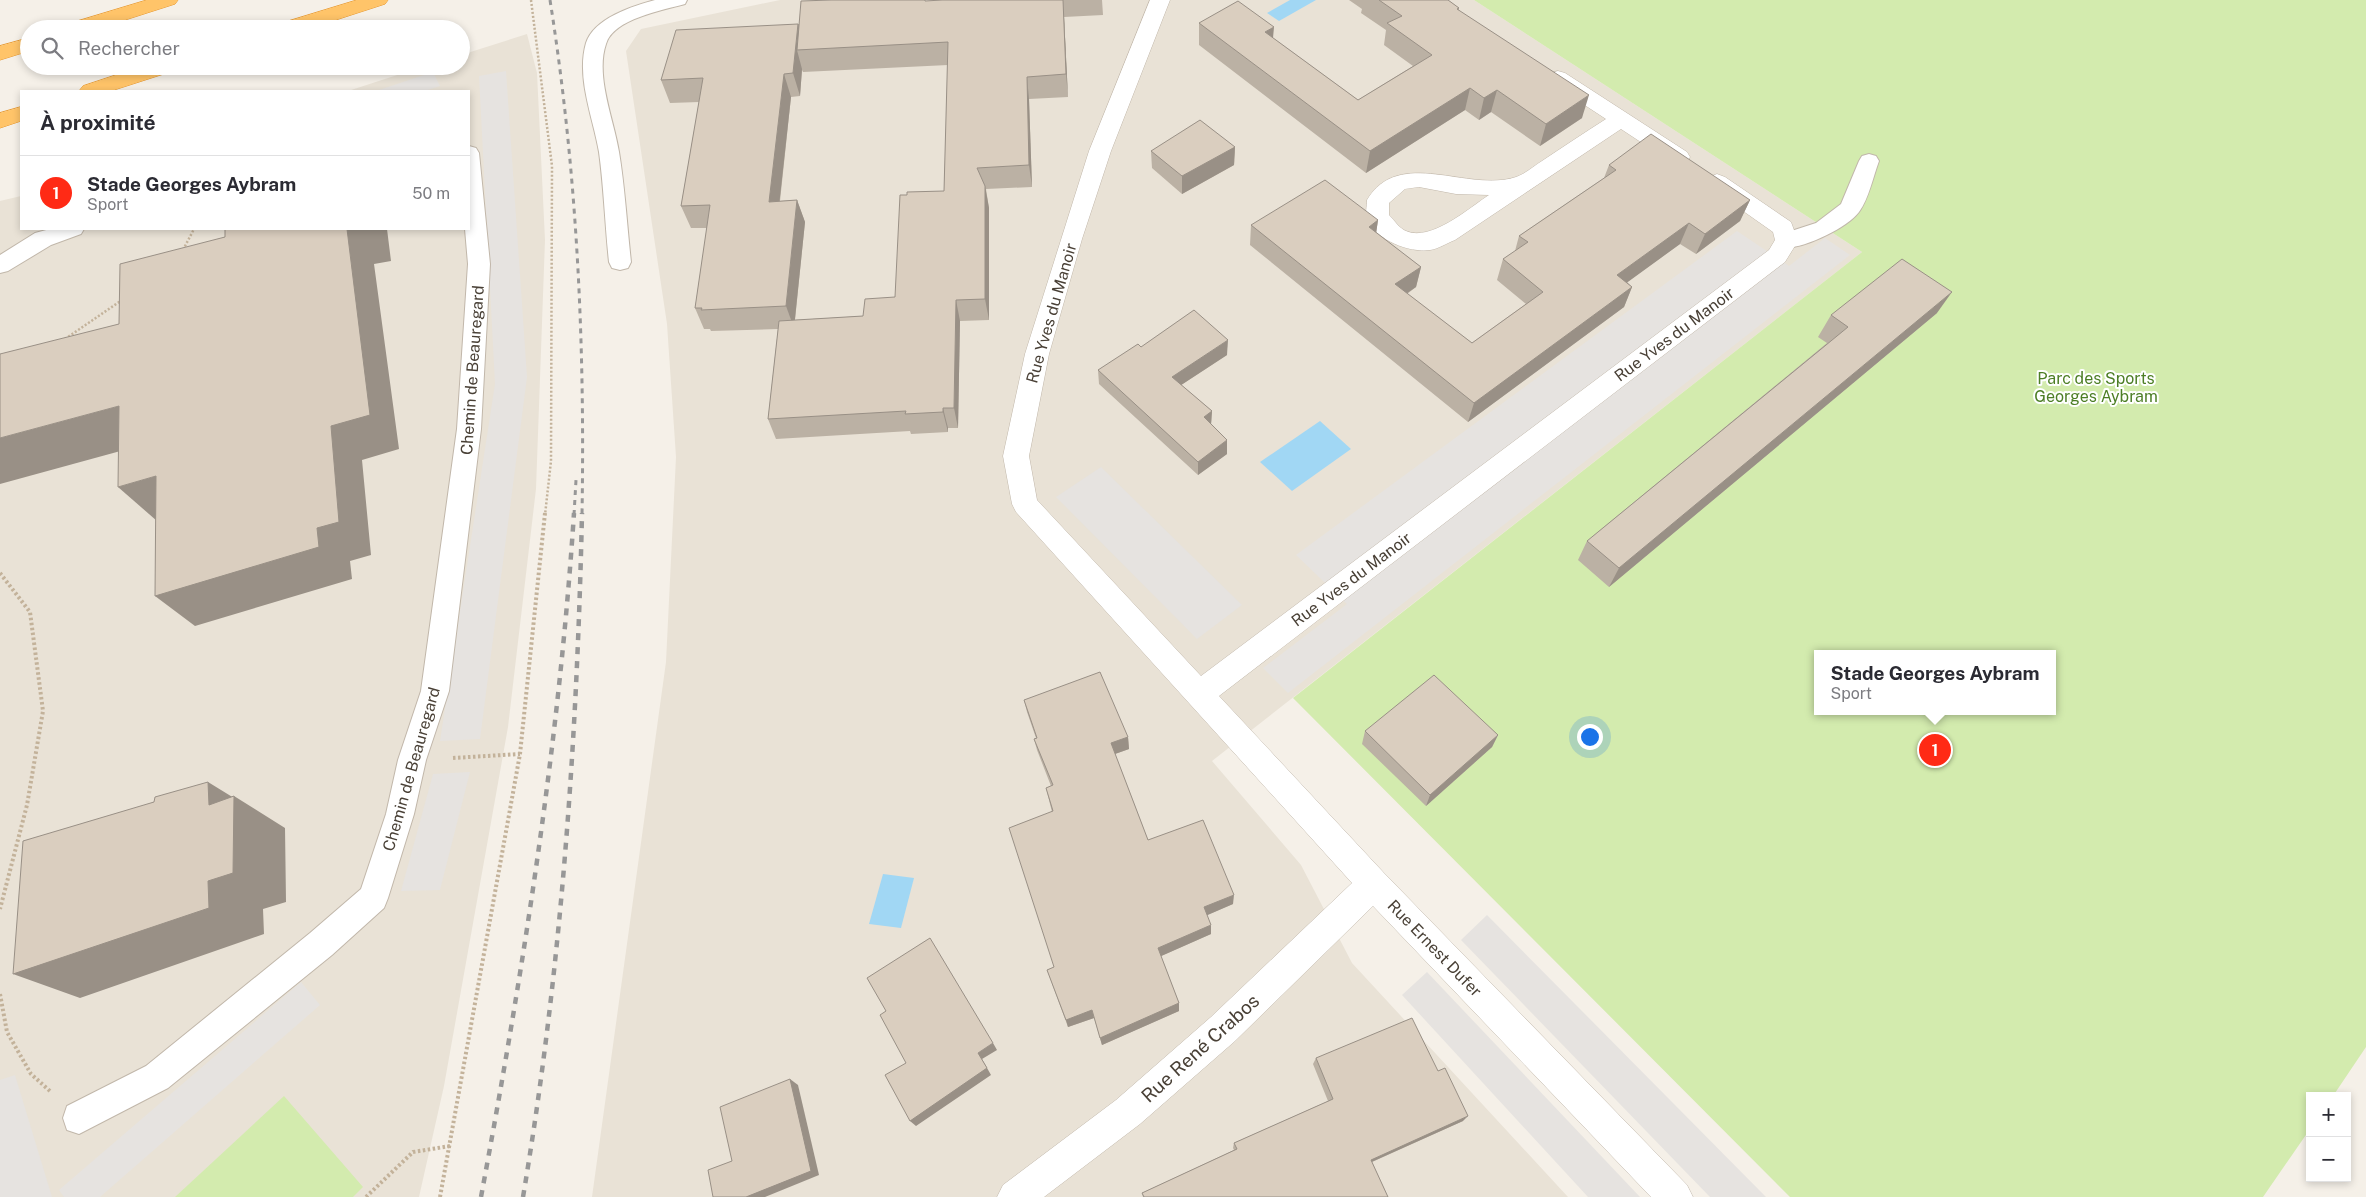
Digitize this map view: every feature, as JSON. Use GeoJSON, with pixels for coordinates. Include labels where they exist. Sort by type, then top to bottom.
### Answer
{"type":"FeatureCollection","features":[{"type":"Feature","properties":{"kind":"highway"},"geometry":{"type":"LineString","coordinates":[[104,20],[168,0]]}},
{"type":"Feature","properties":{"kind":"highway"},"geometry":{"type":"LineString","coordinates":[[315,20],[378,0]]}},
{"type":"Feature","properties":{"kind":"highway"},"geometry":{"type":"LineString","coordinates":[[0,53],[20,47]]}},
{"type":"Feature","properties":{"kind":"highway"},"geometry":{"type":"LineString","coordinates":[[93,90],[139,75]]}},
{"type":"Feature","properties":{"kind":"highway"},"geometry":{"type":"LineString","coordinates":[[0,121],[20,114]]}},
{"type":"Feature","properties":{"kind":"street","name":"Rue Yves du Manoir"},"geometry":{"type":"LineString","coordinates":[[1160,0],[1100,151],[1071,239],[1037,354],[1016,456],[1025,504],[1200,694],[1777,256],[1787,241]]}},
{"type":"Feature","properties":{"kind":"street"},"geometry":{"type":"LineString","coordinates":[[1538,64],[1762,212],[1783,228],[1787,241]]}},
{"type":"Feature","properties":{"kind":"street"},"geometry":{"type":"LineString","coordinates":[[1523,184],[1495,188],[1456,186],[1420,179],[1398,183],[1378,200],[1378,218],[1400,239],[1429,242],[1448,234],[1621,119]]}},
{"type":"Feature","properties":{"kind":"street","name":"Rue Ernest Dufer"},"geometry":{"type":"LineString","coordinates":[[1200,694],[1372,884],[1675,1197]]}},
{"type":"Feature","properties":{"kind":"street","name":"Rue René Crabos"},"geometry":{"type":"LineString","coordinates":[[1015,1197],[1143,1100],[1223,1029],[1372,884]]}},
{"type":"Feature","properties":{"kind":"lane"},"geometry":{"type":"LineString","coordinates":[[620,262],[609,152],[593,76],[596,42],[608,27],[635,11],[678,0]]}},
{"type":"Feature","properties":{"kind":"lane"},"geometry":{"type":"LineString","coordinates":[[1787,241],[1824,228],[1850,208],[1868,161]]}},
{"type":"Feature","properties":{"kind":"lane","name":"Chemin de Beauregard"},"geometry":{"type":"LineString","coordinates":[[80,1118],[157,1077],[321,944],[373,898],[400,814],[412,760],[435,692],[469,429],[479,264],[470,164]]}},
{"type":"Feature","properties":{"kind":"lane"},"geometry":{"type":"LineString","coordinates":[[0,265],[43,239],[70,230]]}},
{"type":"Feature","properties":{"kind":"path"},"geometry":{"type":"LineString","coordinates":[[440,1197],[520,754],[551,461],[552,166],[537,32],[531,0]]}},
{"type":"Feature","properties":{"kind":"path"},"geometry":{"type":"LineString","coordinates":[[179,254],[185,248],[194,230]]}},
{"type":"Feature","properties":{"kind":"path"},"geometry":{"type":"LineString","coordinates":[[64,340],[126,298]]}},
{"type":"Feature","properties":{"kind":"path"},"geometry":{"type":"LineString","coordinates":[[0,573],[30,612],[43,711],[27,805],[0,909]]}},
{"type":"Feature","properties":{"kind":"path"},"geometry":{"type":"LineString","coordinates":[[412,760],[520,754]]}},
{"type":"Feature","properties":{"kind":"path"},"geometry":{"type":"LineString","coordinates":[[0,994],[7,1032],[30,1074],[80,1118]]}},
{"type":"Feature","properties":{"kind":"path"},"geometry":{"type":"LineString","coordinates":[[366,1197],[414,1152],[450,1146]]}},
{"type":"Feature","properties":{"kind":"shaded area"},"geometry":{"type":"Polygon","coordinates":[[[780,0],[1474,0],[1862,252],[1212,761],[1301,865],[1352,963],[1568,1197],[592,1197],[666,662],[676,457],[667,324],[626,51],[641,29],[780,0]]]}},
{"type":"Feature","properties":{"kind":"shaded area"},"geometry":{"type":"Polygon","coordinates":[[[527,34],[537,73],[545,240],[536,489],[508,727],[444,1086],[419,1197],[0,1197],[0,201],[20,196],[20,230],[470,230],[470,90],[351,90],[397,75],[470,75],[470,52],[527,34]]]}},
{"type":"Feature","properties":{"kind":"shaded area"},"geometry":{"type":"Polygon","coordinates":[[[506,71],[527,377],[480,739],[440,741],[495,384],[479,76],[506,71]]]}},
{"type":"Feature","properties":{"kind":"shaded area"},"geometry":{"type":"Polygon","coordinates":[[[424,75],[434,75],[440,86],[428,90],[379,90],[424,75]]]}},
{"type":"Feature","properties":{"kind":"shaded area"},"geometry":{"type":"Polygon","coordinates":[[[1737,231],[1789,266],[1825,238],[1850,255],[1288,693],[1263,668],[1347,604],[1296,555],[1737,231]]]}},
{"type":"Feature","properties":{"kind":"shaded area"},"geometry":{"type":"Polygon","coordinates":[[[1101,467],[1242,605],[1197,639],[1056,497],[1101,467]]]}},
{"type":"Feature","properties":{"kind":"shaded area"},"geometry":{"type":"Polygon","coordinates":[[[470,772],[440,890],[401,891],[433,774],[470,772]]]}},
{"type":"Feature","properties":{"kind":"shaded area"},"geometry":{"type":"Polygon","coordinates":[[[1487,915],[1766,1197],[1710,1197],[1461,940],[1487,915]]]}},
{"type":"Feature","properties":{"kind":"shaded area"},"geometry":{"type":"Polygon","coordinates":[[[1427,972],[1640,1197],[1588,1197],[1402,995],[1427,972]]]}},
{"type":"Feature","properties":{"kind":"shaded area"},"geometry":{"type":"Polygon","coordinates":[[[301,982],[320,1005],[100,1197],[64,1197],[59,1190],[301,982]]]}},
{"type":"Feature","properties":{"kind":"shaded area"},"geometry":{"type":"Polygon","coordinates":[[[15,1075],[52,1197],[0,1197],[0,1080],[15,1075]]]}},
{"type":"Feature","properties":{"kind":"green space","name":"Parc des Sports Georges Aybram"},"geometry":{"type":"Polygon","coordinates":[[[1474,0],[2366,0],[2366,1047],[2336,1092],[2306,1092],[2306,1135],[2263,1197],[1790,1197],[1293,698],[1862,252],[1474,0]]]}},
{"type":"Feature","properties":{"kind":"green space"},"geometry":{"type":"Polygon","coordinates":[[[284,1096],[363,1187],[353,1197],[175,1197],[284,1096]]]}},
{"type":"Feature","properties":{"kind":"water"},"geometry":{"type":"Polygon","coordinates":[[[1290,0],[1316,0],[1279,21],[1267,13],[1290,0]]]}},
{"type":"Feature","properties":{"kind":"water"},"geometry":{"type":"Polygon","coordinates":[[[1320,421],[1351,449],[1292,491],[1260,462],[1320,421]]]}},
{"type":"Feature","properties":{"kind":"water"},"geometry":{"type":"Polygon","coordinates":[[[883,874],[914,878],[901,928],[869,924],[883,874]]]}},
{"type":"Feature","properties":{"kind":"building"},"geometry":{"type":"Polygon","coordinates":[[[1063,0],[1066,74],[1027,77],[1029,165],[977,168],[985,186],[985,299],[956,300],[954,408],[943,408],[943,412],[905,414],[906,411],[768,419],[779,321],[863,316],[865,299],[895,297],[900,195],[907,195],[907,192],[944,191],[948,42],[797,50],[801,1],[1063,0]]]}},
{"type":"Feature","properties":{"kind":"building"},"geometry":{"type":"Polygon","coordinates":[[[1379,0],[1448,0],[1459,8],[1457,9],[1589,95],[1546,124],[1497,90],[1484,98],[1470,88],[1370,151],[1199,23],[1238,1],[1274,27],[1265,32],[1358,100],[1432,55],[1387,23],[1402,16],[1379,0]]]}},
{"type":"Feature","properties":{"kind":"building"},"geometry":{"type":"Polygon","coordinates":[[[798,24],[793,73],[784,74],[769,202],[797,200],[786,306],[701,310],[702,308],[695,308],[710,205],[681,206],[703,78],[661,80],[676,30],[798,24]]]}},
{"type":"Feature","properties":{"kind":"building"},"geometry":{"type":"Polygon","coordinates":[[[1200,120],[1235,147],[1182,176],[1151,151],[1200,120]]]}},
{"type":"Feature","properties":{"kind":"building"},"geometry":{"type":"Polygon","coordinates":[[[1651,134],[1750,200],[1705,234],[1689,223],[1617,275],[1632,287],[1474,403],[1251,225],[1325,180],[1378,220],[1369,227],[1421,267],[1395,284],[1472,343],[1543,292],[1503,259],[1528,242],[1519,236],[1616,170],[1609,165],[1651,134]]]}},
{"type":"Feature","properties":{"kind":"building"},"geometry":{"type":"Polygon","coordinates":[[[225,230],[347,230],[370,415],[331,426],[339,522],[317,528],[319,547],[155,596],[156,476],[118,487],[119,406],[0,438],[0,354],[119,324],[120,264],[225,237],[225,230]]]}},
{"type":"Feature","properties":{"kind":"building"},"geometry":{"type":"Polygon","coordinates":[[[1902,259],[1952,292],[1619,568],[1587,541],[1848,327],[1831,315],[1902,259]]]}},
{"type":"Feature","properties":{"kind":"building"},"geometry":{"type":"Polygon","coordinates":[[[1194,310],[1228,340],[1172,377],[1212,411],[1204,417],[1227,440],[1198,462],[1098,370],[1138,344],[1141,347],[1194,310]]]}},
{"type":"Feature","properties":{"kind":"building"},"geometry":{"type":"Polygon","coordinates":[[[1100,672],[1128,737],[1111,743],[1148,840],[1203,820],[1234,895],[1204,907],[1211,925],[1158,948],[1179,1003],[1100,1038],[1092,1010],[1066,1020],[1047,970],[1054,967],[1009,828],[1053,811],[1046,788],[1053,785],[1034,739],[1037,738],[1024,700],[1100,672]]]}},
{"type":"Feature","properties":{"kind":"building"},"geometry":{"type":"Polygon","coordinates":[[[1434,675],[1498,735],[1430,795],[1365,731],[1434,675]]]}},
{"type":"Feature","properties":{"kind":"building"},"geometry":{"type":"Polygon","coordinates":[[[208,782],[209,805],[234,796],[233,873],[208,881],[209,908],[13,974],[23,841],[154,802],[155,797],[208,782]]]}},
{"type":"Feature","properties":{"kind":"building"},"geometry":{"type":"Polygon","coordinates":[[[930,938],[993,1043],[978,1053],[987,1068],[910,1121],[885,1075],[906,1063],[880,1015],[886,1011],[867,978],[930,938]]]}},
{"type":"Feature","properties":{"kind":"building"},"geometry":{"type":"Polygon","coordinates":[[[1412,1018],[1438,1071],[1445,1068],[1468,1116],[1371,1160],[1388,1197],[1144,1197],[1142,1193],[1237,1149],[1234,1143],[1333,1099],[1316,1058],[1412,1018]]]}},
{"type":"Feature","properties":{"kind":"building"},"geometry":{"type":"Polygon","coordinates":[[[790,1079],[811,1171],[746,1197],[713,1197],[708,1170],[732,1161],[720,1107],[790,1079]]]}},
{"type":"Feature","properties":{"kind":"railway"},"geometry":{"type":"LineString","coordinates":[[550,0],[567,128],[573,192],[582,386],[582,515]]}},
{"type":"Feature","properties":{"kind":"railway"},"geometry":{"type":"LineString","coordinates":[[574,515],[576,480]]}},
{"type":"Feature","properties":{"kind":"railway"},"geometry":{"type":"LineString","coordinates":[[481,1197],[511,1027],[538,856],[559,685],[574,513]]}},
{"type":"Feature","properties":{"kind":"railway"},"geometry":{"type":"LineString","coordinates":[[523,1197],[548,1027],[565,856],[576,685],[582,513]]}},
{"type":"Feature","properties":{"kind":"place","name":"Stade Georges Aybram"},"geometry":{"type":"Point","coordinates":[1935,750]}}]}
